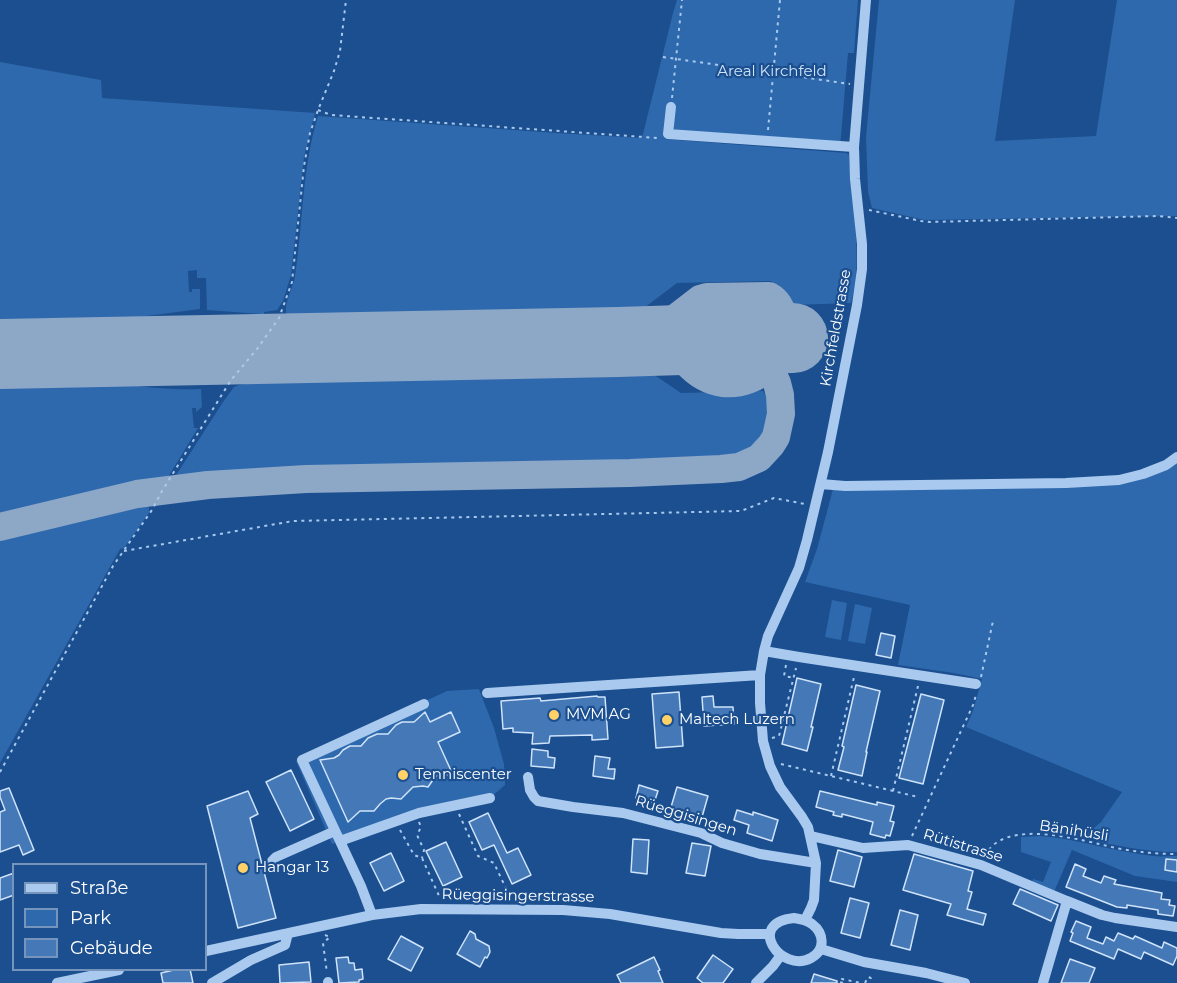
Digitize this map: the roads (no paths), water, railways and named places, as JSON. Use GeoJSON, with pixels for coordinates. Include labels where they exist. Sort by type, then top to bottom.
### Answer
{"type":"FeatureCollection","features":[{"type":"Feature","properties":{"kind":"street","name":"Kirchfeldstrasse"},"geometry":{"type":"LineString","coordinates":[[805,920],[814,900],[816,863],[811,836],[802,817],[780,787],[770,766],[763,741],[760,675],[768,636],[799,568],[821,484],[859,288],[862,260],[854,147],[866,0]]}},
{"type":"Feature","properties":{"kind":"street"},"geometry":{"type":"LineString","coordinates":[[671,107],[668,134],[854,147]]}},
{"type":"Feature","properties":{"kind":"street"},"geometry":{"type":"LineString","coordinates":[[821,484],[845,486],[1066,483],[1119,480],[1166,465],[1177,457]]}},
{"type":"Feature","properties":{"kind":"street"},"geometry":{"type":"LineString","coordinates":[[764,651],[978,683]]}},
{"type":"Feature","properties":{"kind":"street"},"geometry":{"type":"LineString","coordinates":[[487,693],[760,675]]}},
{"type":"Feature","properties":{"kind":"street"},"geometry":{"type":"LineString","coordinates":[[372,915],[361,886],[302,760],[424,704]]}},
{"type":"Feature","properties":{"kind":"street","name":"Rüeggisingen"},"geometry":{"type":"LineString","coordinates":[[528,777],[530,790],[538,801],[623,813],[701,833],[722,843],[760,854],[816,863]]}},
{"type":"Feature","properties":{"kind":"street"},"geometry":{"type":"LineString","coordinates":[[270,867],[276,857],[338,836],[418,813],[489,798]]}},
{"type":"Feature","properties":{"kind":"street","name":"Rütistrasse"},"geometry":{"type":"LineString","coordinates":[[811,836],[863,848],[908,844],[981,864],[1102,915],[1177,927]]}},
{"type":"Feature","properties":{"kind":"street"},"geometry":{"type":"LineString","coordinates":[[1043,983],[1067,902]]}},
{"type":"Feature","properties":{"kind":"street","name":"Rüeggisingerstrasse"},"geometry":{"type":"LineString","coordinates":[[207,951],[372,915],[422,909],[563,910],[610,914],[721,933],[769,934]]}},
{"type":"Feature","properties":{"kind":"street"},"geometry":{"type":"LineString","coordinates":[[786,919],[805,920],[813,924],[819,932],[822,942],[821,949],[812,958],[800,961],[790,960],[772,946],[769,934],[775,925],[786,919]]}},
{"type":"Feature","properties":{"kind":"street"},"geometry":{"type":"LineString","coordinates":[[212,983],[251,960],[285,945],[288,933]]}},
{"type":"Feature","properties":{"kind":"street"},"geometry":{"type":"LineString","coordinates":[[821,949],[864,962],[926,973],[965,983]]}},
{"type":"Feature","properties":{"kind":"street"},"geometry":{"type":"LineString","coordinates":[[756,983],[781,955]]}},
{"type":"Feature","properties":{"kind":"street"},"geometry":{"type":"LineString","coordinates":[[57,983],[110,971]]}},
{"type":"Feature","properties":{"kind":"place","name":"MVM AG"},"geometry":{"type":"Point","coordinates":[554,715]}},
{"type":"Feature","properties":{"kind":"place","name":"Maltech Luzern"},"geometry":{"type":"Point","coordinates":[667,720]}},
{"type":"Feature","properties":{"kind":"place","name":"Tenniscenter"},"geometry":{"type":"Point","coordinates":[403,775]}},
{"type":"Feature","properties":{"kind":"place","name":"Hangar 13"},"geometry":{"type":"Point","coordinates":[243,868]}},
{"type":"Feature","properties":{"kind":"park label","name":"Areal Kirchfeld"},"geometry":{"type":"Point","coordinates":[772,72]}}]}
